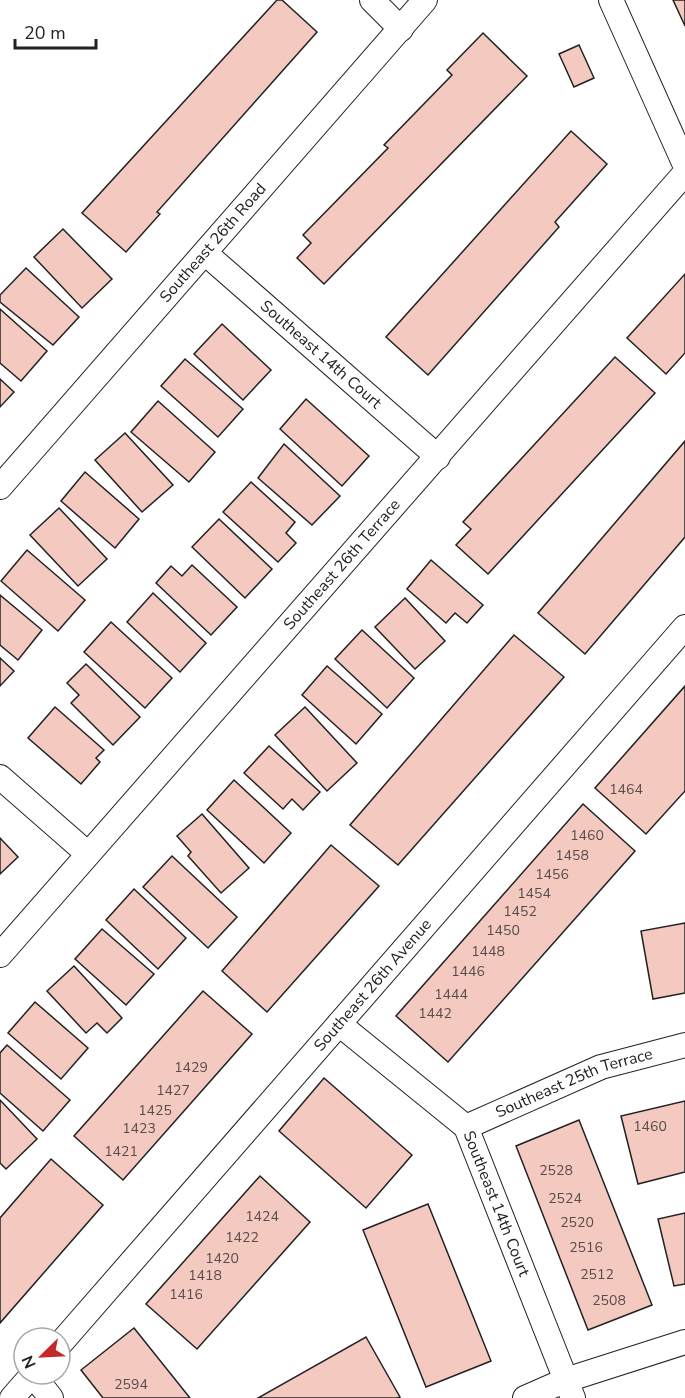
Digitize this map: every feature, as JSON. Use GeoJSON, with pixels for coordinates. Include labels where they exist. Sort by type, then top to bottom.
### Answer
{"type":"FeatureCollection","features":[{"type":"Feature","properties":{"kind":"street"},"geometry":{"type":"LineString","coordinates":[[372,0],[400,29]]}},
{"type":"Feature","properties":{"kind":"street","name":"Southeast 26th Road"},"geometry":{"type":"LineString","coordinates":[[0,487],[425,0]]}},
{"type":"Feature","properties":{"kind":"street"},"geometry":{"type":"LineString","coordinates":[[611,0],[685,165]]}},
{"type":"Feature","properties":{"kind":"street","name":"Southeast 26th Terrace"},"geometry":{"type":"LineString","coordinates":[[0,955],[685,173]]}},
{"type":"Feature","properties":{"kind":"street","name":"Southeast 14th Court"},"geometry":{"type":"LineString","coordinates":[[205,253],[438,457]]}},
{"type":"Feature","properties":{"kind":"street","name":"Southeast 26th Avenue"},"geometry":{"type":"LineString","coordinates":[[72,1330],[685,627]]}},
{"type":"Feature","properties":{"kind":"street"},"geometry":{"type":"LineString","coordinates":[[0,777],[88,854]]}},
{"type":"Feature","properties":{"kind":"street","name":"Southeast 14th Court"},"geometry":{"type":"LineString","coordinates":[[339,1024],[466,1127],[569,1389]]}},
{"type":"Feature","properties":{"kind":"street","name":"Southeast 25th Terrace"},"geometry":{"type":"LineString","coordinates":[[466,1127],[601,1067],[685,1045]]}},
{"type":"Feature","properties":{"kind":"street"},"geometry":{"type":"LineString","coordinates":[[525,1398],[569,1389],[685,1342]]}},
{"type":"Feature","properties":{"kind":"street"},"geometry":{"type":"LineString","coordinates":[[12,1398],[23,1386]]}},
{"type":"Feature","properties":{"kind":"street"},"geometry":{"type":"LineString","coordinates":[[42,1386],[51,1398]]}},
{"type":"Feature","properties":{"kind":"building"},"geometry":{"type":"Polygon","coordinates":[[[277,0],[282,0],[317,32],[157,212],[160,214],[126,252],[82,213],[277,0]]]}},
{"type":"Feature","properties":{"kind":"building"},"geometry":{"type":"Polygon","coordinates":[[[673,0],[685,0],[685,26],[673,0]]]}},
{"type":"Feature","properties":{"kind":"building"},"geometry":{"type":"Polygon","coordinates":[[[483,33],[527,76],[324,284],[297,258],[311,243],[303,235],[388,148],[384,145],[452,75],[447,70],[483,33]]]}},
{"type":"Feature","properties":{"kind":"building"},"geometry":{"type":"Polygon","coordinates":[[[579,45],[594,78],[574,87],[559,54],[579,45]]]}},
{"type":"Feature","properties":{"kind":"building"},"geometry":{"type":"Polygon","coordinates":[[[571,131],[607,164],[555,222],[559,227],[428,375],[386,337],[571,131]]]}},
{"type":"Feature","properties":{"kind":"building"},"geometry":{"type":"Polygon","coordinates":[[[63,229],[112,279],[82,308],[34,257],[63,229]]]}},
{"type":"Feature","properties":{"kind":"building"},"geometry":{"type":"Polygon","coordinates":[[[26,268],[79,317],[53,345],[0,302],[0,295],[26,268]]]}},
{"type":"Feature","properties":{"kind":"building"},"geometry":{"type":"Polygon","coordinates":[[[685,274],[685,353],[666,374],[627,338],[685,274]]]}},
{"type":"Feature","properties":{"kind":"building"},"geometry":{"type":"Polygon","coordinates":[[[0,309],[47,351],[21,381],[0,363],[0,309]]]}},
{"type":"Feature","properties":{"kind":"building"},"geometry":{"type":"Polygon","coordinates":[[[222,324],[271,370],[243,400],[194,354],[222,324]]]}},
{"type":"Feature","properties":{"kind":"building"},"geometry":{"type":"Polygon","coordinates":[[[615,357],[655,393],[488,574],[456,545],[471,529],[463,522],[615,357]]]}},
{"type":"Feature","properties":{"kind":"building"},"geometry":{"type":"Polygon","coordinates":[[[185,359],[243,409],[218,437],[161,386],[185,359]]]}},
{"type":"Feature","properties":{"kind":"building"},"geometry":{"type":"Polygon","coordinates":[[[0,379],[14,392],[0,407],[0,379]]]}},
{"type":"Feature","properties":{"kind":"building"},"geometry":{"type":"Polygon","coordinates":[[[306,399],[369,456],[342,486],[280,429],[306,399]]]}},
{"type":"Feature","properties":{"kind":"building"},"geometry":{"type":"Polygon","coordinates":[[[158,401],[215,452],[189,482],[131,432],[158,401]]]}},
{"type":"Feature","properties":{"kind":"building"},"geometry":{"type":"Polygon","coordinates":[[[125,433],[173,485],[142,512],[95,460],[125,433]]]}},
{"type":"Feature","properties":{"kind":"building"},"geometry":{"type":"Polygon","coordinates":[[[685,441],[685,537],[585,654],[538,613],[685,441]]]}},
{"type":"Feature","properties":{"kind":"building"},"geometry":{"type":"Polygon","coordinates":[[[284,444],[340,496],[312,525],[258,478],[284,444]]]}},
{"type":"Feature","properties":{"kind":"building"},"geometry":{"type":"Polygon","coordinates":[[[85,472],[139,519],[115,548],[61,501],[85,472]]]}},
{"type":"Feature","properties":{"kind":"building"},"geometry":{"type":"Polygon","coordinates":[[[251,482],[295,522],[286,533],[296,543],[278,562],[223,512],[251,482]]]}},
{"type":"Feature","properties":{"kind":"building"},"geometry":{"type":"Polygon","coordinates":[[[59,508],[107,559],[78,586],[30,535],[59,508]]]}},
{"type":"Feature","properties":{"kind":"building"},"geometry":{"type":"Polygon","coordinates":[[[219,519],[272,569],[245,598],[192,547],[219,519]]]}},
{"type":"Feature","properties":{"kind":"building"},"geometry":{"type":"Polygon","coordinates":[[[27,550],[85,600],[58,631],[1,581],[27,550]]]}},
{"type":"Feature","properties":{"kind":"building"},"geometry":{"type":"Polygon","coordinates":[[[431,560],[483,605],[467,623],[455,613],[446,623],[407,589],[431,560]]]}},
{"type":"Feature","properties":{"kind":"building"},"geometry":{"type":"Polygon","coordinates":[[[192,565],[237,607],[211,635],[156,583],[171,566],[182,576],[192,565]]]}},
{"type":"Feature","properties":{"kind":"building"},"geometry":{"type":"Polygon","coordinates":[[[153,593],[206,643],[180,672],[127,622],[153,593]]]}},
{"type":"Feature","properties":{"kind":"building"},"geometry":{"type":"Polygon","coordinates":[[[0,595],[42,630],[18,660],[0,645],[0,595]]]}},
{"type":"Feature","properties":{"kind":"building"},"geometry":{"type":"Polygon","coordinates":[[[405,598],[445,641],[415,669],[375,627],[405,598]]]}},
{"type":"Feature","properties":{"kind":"building"},"geometry":{"type":"Polygon","coordinates":[[[111,622],[172,678],[145,708],[84,652],[111,622]]]}},
{"type":"Feature","properties":{"kind":"building"},"geometry":{"type":"Polygon","coordinates":[[[362,630],[414,678],[387,708],[335,659],[362,630]]]}},
{"type":"Feature","properties":{"kind":"building"},"geometry":{"type":"Polygon","coordinates":[[[514,635],[564,677],[398,865],[350,825],[514,635]]]}},
{"type":"Feature","properties":{"kind":"building"},"geometry":{"type":"Polygon","coordinates":[[[0,658],[14,671],[0,686],[0,658]]]}},
{"type":"Feature","properties":{"kind":"building"},"geometry":{"type":"Polygon","coordinates":[[[86,664],[140,717],[113,745],[71,703],[79,695],[67,683],[86,664]]]}},
{"type":"Feature","properties":{"kind":"building"},"geometry":{"type":"Polygon","coordinates":[[[327,666],[382,714],[356,744],[302,695],[327,666]]]}},
{"type":"Feature","properties":{"kind":"building"},"geometry":{"type":"Polygon","coordinates":[[[685,686],[685,791],[646,834],[595,788],[685,686]]]}},
{"type":"Feature","properties":{"kind":"building"},"geometry":{"type":"Polygon","coordinates":[[[55,707],[104,750],[96,758],[100,762],[81,784],[28,738],[55,707]]]}},
{"type":"Feature","properties":{"kind":"building"},"geometry":{"type":"Polygon","coordinates":[[[305,707],[357,763],[327,791],[275,735],[305,707]]]}},
{"type":"Feature","properties":{"kind":"building"},"geometry":{"type":"Polygon","coordinates":[[[269,746],[320,792],[303,810],[292,799],[283,809],[244,773],[269,746]]]}},
{"type":"Feature","properties":{"kind":"building"},"geometry":{"type":"Polygon","coordinates":[[[234,780],[291,833],[264,863],[207,810],[234,780]]]}},
{"type":"Feature","properties":{"kind":"building"},"geometry":{"type":"Polygon","coordinates":[[[583,804],[635,851],[448,1062],[396,1016],[583,804]]]}},
{"type":"Feature","properties":{"kind":"building"},"geometry":{"type":"Polygon","coordinates":[[[202,814],[249,868],[221,893],[188,856],[191,852],[177,836],[202,814]]]}},
{"type":"Feature","properties":{"kind":"building"},"geometry":{"type":"Polygon","coordinates":[[[0,838],[18,857],[0,874],[0,838]]]}},
{"type":"Feature","properties":{"kind":"building"},"geometry":{"type":"Polygon","coordinates":[[[331,845],[379,886],[267,1012],[222,971],[331,845]]]}},
{"type":"Feature","properties":{"kind":"building"},"geometry":{"type":"Polygon","coordinates":[[[172,856],[237,917],[208,948],[143,887],[172,856]]]}},
{"type":"Feature","properties":{"kind":"building"},"geometry":{"type":"Polygon","coordinates":[[[134,889],[186,938],[158,969],[106,920],[134,889]]]}},
{"type":"Feature","properties":{"kind":"building"},"geometry":{"type":"Polygon","coordinates":[[[685,923],[685,993],[653,999],[641,931],[685,923]]]}},
{"type":"Feature","properties":{"kind":"building"},"geometry":{"type":"Polygon","coordinates":[[[102,929],[154,974],[126,1005],[75,959],[102,929]]]}},
{"type":"Feature","properties":{"kind":"building"},"geometry":{"type":"Polygon","coordinates":[[[74,966],[122,1018],[107,1033],[97,1023],[86,1033],[47,991],[74,966]]]}},
{"type":"Feature","properties":{"kind":"building"},"geometry":{"type":"Polygon","coordinates":[[[203,991],[252,1034],[123,1180],[74,1136],[203,991]]]}},
{"type":"Feature","properties":{"kind":"building"},"geometry":{"type":"Polygon","coordinates":[[[35,1002],[88,1048],[61,1079],[8,1033],[35,1002]]]}},
{"type":"Feature","properties":{"kind":"building"},"geometry":{"type":"Polygon","coordinates":[[[7,1045],[70,1100],[43,1131],[0,1093],[0,1053],[7,1045]]]}},
{"type":"Feature","properties":{"kind":"building"},"geometry":{"type":"Polygon","coordinates":[[[324,1078],[412,1155],[366,1208],[279,1131],[324,1078]]]}},
{"type":"Feature","properties":{"kind":"building"},"geometry":{"type":"Polygon","coordinates":[[[0,1100],[37,1139],[6,1169],[0,1163],[0,1100]]]}},
{"type":"Feature","properties":{"kind":"building"},"geometry":{"type":"Polygon","coordinates":[[[685,1101],[685,1172],[638,1184],[621,1116],[685,1101]]]}},
{"type":"Feature","properties":{"kind":"building"},"geometry":{"type":"Polygon","coordinates":[[[579,1120],[652,1305],[588,1330],[516,1146],[579,1120]]]}},
{"type":"Feature","properties":{"kind":"building"},"geometry":{"type":"Polygon","coordinates":[[[51,1159],[103,1205],[0,1323],[0,1218],[51,1159]]]}},
{"type":"Feature","properties":{"kind":"building"},"geometry":{"type":"Polygon","coordinates":[[[260,1176],[310,1222],[197,1349],[146,1304],[260,1176]]]}},
{"type":"Feature","properties":{"kind":"building"},"geometry":{"type":"Polygon","coordinates":[[[428,1204],[491,1361],[426,1387],[363,1230],[428,1204]]]}},
{"type":"Feature","properties":{"kind":"building"},"geometry":{"type":"Polygon","coordinates":[[[685,1213],[685,1284],[674,1286],[658,1219],[685,1213]]]}},
{"type":"Feature","properties":{"kind":"building"},"geometry":{"type":"Polygon","coordinates":[[[134,1328],[190,1398],[103,1398],[81,1370],[134,1328]]]}},
{"type":"Feature","properties":{"kind":"building"},"geometry":{"type":"Polygon","coordinates":[[[366,1337],[400,1397],[258,1398],[366,1337]]]}}]}
